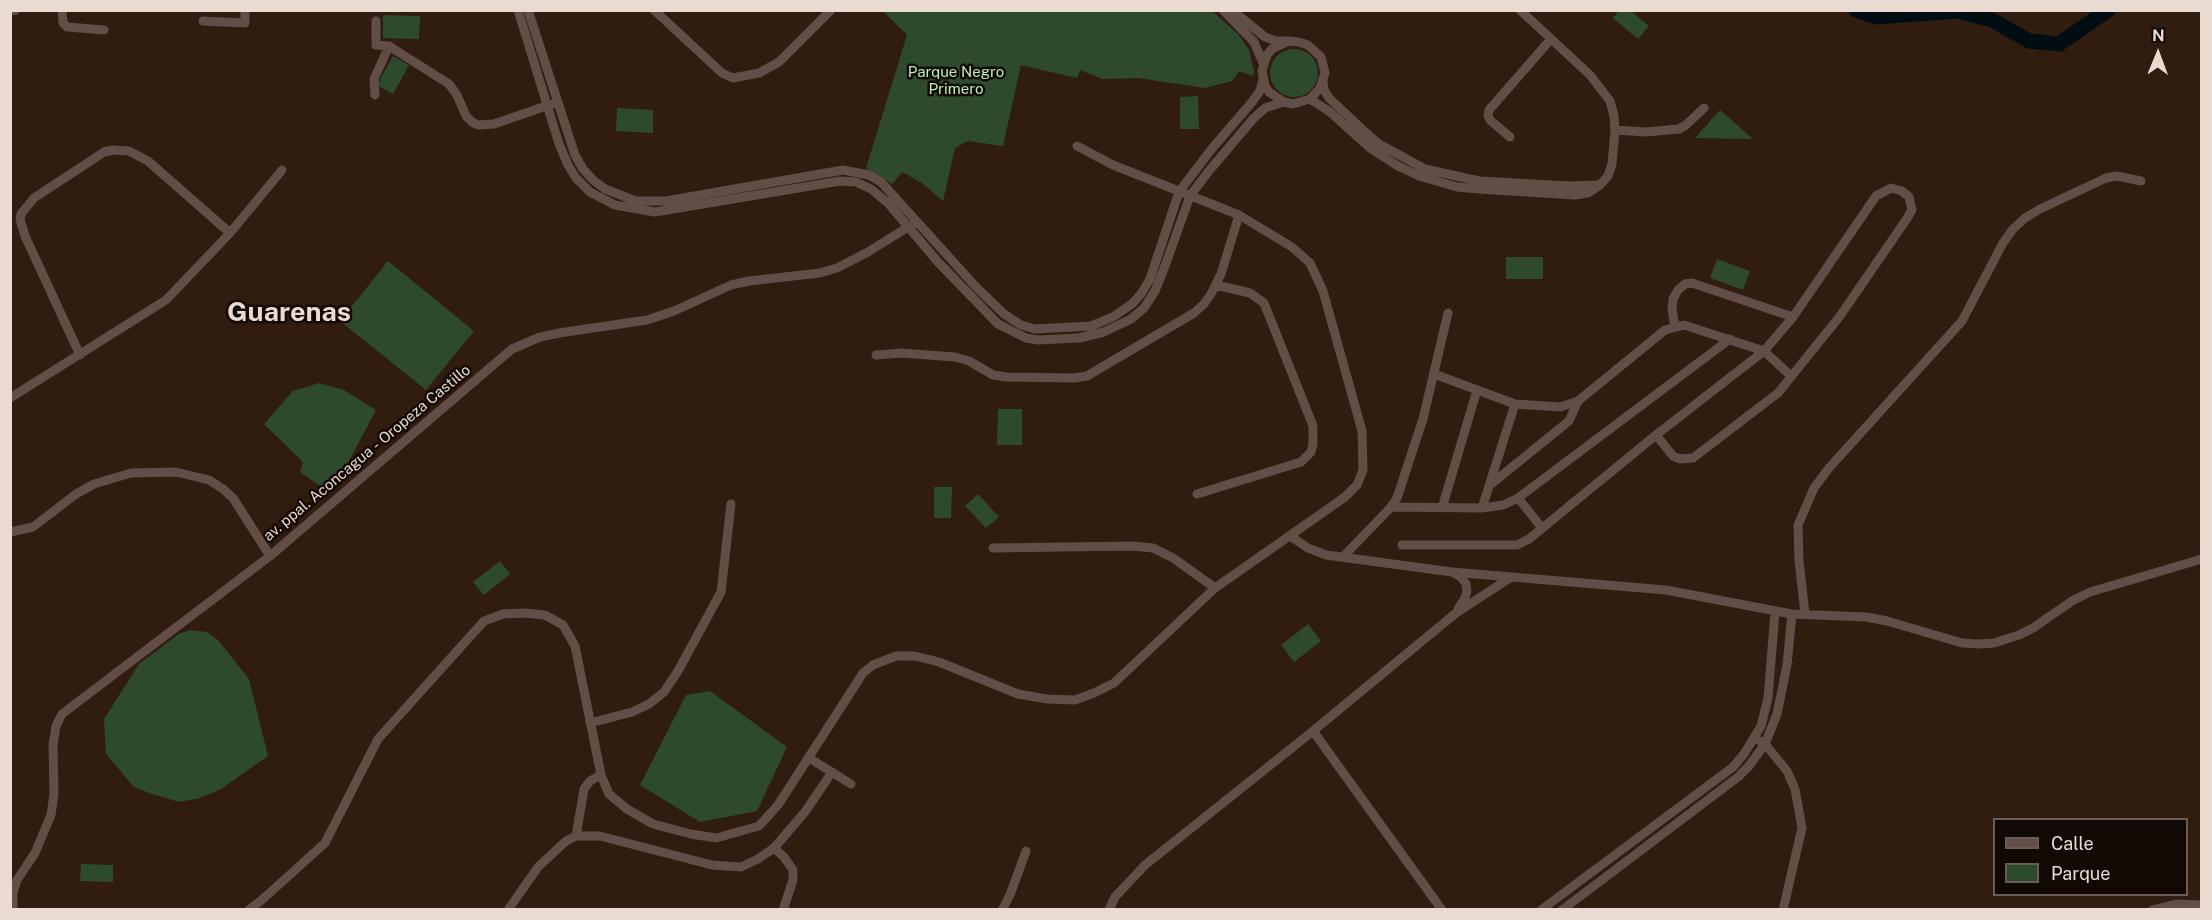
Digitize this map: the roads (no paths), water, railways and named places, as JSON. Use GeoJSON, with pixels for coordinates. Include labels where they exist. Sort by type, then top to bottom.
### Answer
{"type":"FeatureCollection","features":[{"type":"Feature","properties":{"kind":"street"},"geometry":{"type":"LineString","coordinates":[[10,11],[16,10]]}},
{"type":"Feature","properties":{"kind":"street"},"geometry":{"type":"LineString","coordinates":[[62,10],[63,23],[67,27],[105,30]]}},
{"type":"Feature","properties":{"kind":"street"},"geometry":{"type":"LineString","coordinates":[[203,21],[245,23],[246,10]]}},
{"type":"Feature","properties":{"kind":"street"},"geometry":{"type":"LineString","coordinates":[[518,10],[546,106],[568,165],[576,178],[590,192],[615,205],[655,212],[840,181],[856,182],[872,189],[888,203],[938,262],[998,324],[1026,338],[1057,340],[1104,333],[1131,319],[1144,308],[1158,283],[1190,196],[1253,119],[1265,108],[1284,102]]}},
{"type":"Feature","properties":{"kind":"street"},"geometry":{"type":"LineString","coordinates":[[528,10],[576,156],[583,169],[599,185],[622,197],[636,201],[666,201],[843,170],[869,175],[881,182],[977,288],[1012,320],[1035,330],[1064,329],[1102,323],[1124,311],[1141,294],[1150,279],[1179,192],[1260,91],[1263,63],[1254,42],[1223,10]]}},
{"type":"Feature","properties":{"kind":"street"},"geometry":{"type":"LineString","coordinates":[[654,10],[722,73],[733,78],[759,73],[779,62],[831,10]]}},
{"type":"Feature","properties":{"kind":"street"},"geometry":{"type":"LineString","coordinates":[[1232,10],[1265,37],[1276,41],[1308,45],[1316,50],[1324,65],[1324,90],[1329,98],[1379,144],[1425,169],[1479,181],[1570,186],[1600,185]]}},
{"type":"Feature","properties":{"kind":"street"},"geometry":{"type":"LineString","coordinates":[[1310,99],[1321,105],[1370,148],[1419,176],[1438,182],[1479,189],[1575,195],[1588,193],[1608,176],[1612,164],[1615,130],[1610,101],[1590,75],[1526,12]]}},
{"type":"Feature","properties":{"kind":"street"},"geometry":{"type":"LineString","coordinates":[[376,21],[376,45],[389,46],[449,84],[457,95],[466,116],[478,125],[494,124],[557,103]]}},
{"type":"Feature","properties":{"kind":"street"},"geometry":{"type":"LineString","coordinates":[[1510,137],[1490,120],[1489,110],[1551,39]]}},
{"type":"Feature","properties":{"kind":"street"},"geometry":{"type":"LineString","coordinates":[[1263,63],[1272,49],[1289,41]]}},
{"type":"Feature","properties":{"kind":"street"},"geometry":{"type":"LineString","coordinates":[[375,95],[374,79],[389,46]]}},
{"type":"Feature","properties":{"kind":"street"},"geometry":{"type":"LineString","coordinates":[[1263,78],[1269,92],[1284,102],[1293,104],[1310,99],[1323,81]]}},
{"type":"Feature","properties":{"kind":"street"},"geometry":{"type":"LineString","coordinates":[[1615,130],[1646,132],[1679,129],[1704,108]]}},
{"type":"Feature","properties":{"kind":"street"},"geometry":{"type":"LineString","coordinates":[[249,909],[325,843],[378,740],[484,621],[503,615],[524,613],[545,615],[563,625],[575,646],[601,774],[609,794],[627,809],[653,824],[716,838],[759,826],[778,806],[863,673],[873,665],[896,656],[915,656],[939,662],[1018,694],[1047,699],[1075,700],[1094,693],[1114,683],[1215,588],[1290,536],[1357,485],[1363,470],[1362,431],[1323,291],[1310,263],[1292,247],[1239,215],[1113,165],[1077,146]]}},
{"type":"Feature","properties":{"kind":"street"},"geometry":{"type":"LineString","coordinates":[[80,355],[23,228],[21,214],[34,198],[104,152],[129,151],[148,161],[230,233]]}},
{"type":"Feature","properties":{"kind":"street"},"geometry":{"type":"LineString","coordinates":[[10,398],[166,300],[230,233],[282,170]]}},
{"type":"Feature","properties":{"kind":"street"},"geometry":{"type":"LineString","coordinates":[[1805,614],[1799,561],[1798,525],[1814,488],[1836,460],[1962,321],[2008,236],[2025,218],[2071,193],[2106,178],[2129,178],[2141,182]]}},
{"type":"Feature","properties":{"kind":"street"},"geometry":{"type":"LineString","coordinates":[[1402,546],[1517,545],[1529,539],[1656,435],[1764,351],[1792,317],[1875,196],[1891,188],[1902,191],[1909,197],[1912,210],[1908,217],[1844,310],[1770,399],[1693,458],[1680,459],[1673,456],[1656,435]]}},
{"type":"Feature","properties":{"kind":"street"},"geometry":{"type":"LineString","coordinates":[[876,355],[918,353],[955,357],[969,361],[993,375],[1006,377],[1075,378],[1087,376],[1194,314],[1204,304],[1216,285],[1239,215]]}},
{"type":"Feature","properties":{"kind":"street","name":"av. ppal. Aconcagua - Oropeza Castillo"},"geometry":{"type":"LineString","coordinates":[[13,909],[17,880],[35,853],[51,815],[54,794],[53,746],[56,726],[62,714],[270,556],[504,356],[523,343],[559,333],[647,320],[674,311],[731,285],[820,273],[837,268],[916,222]]}},
{"type":"Feature","properties":{"kind":"street"},"geometry":{"type":"LineString","coordinates":[[1675,327],[1673,298],[1685,284],[1692,283],[1792,317]]}},
{"type":"Feature","properties":{"kind":"street"},"geometry":{"type":"LineString","coordinates":[[1197,494],[1301,462],[1311,452],[1313,444],[1312,426],[1264,303],[1250,293],[1216,285]]}},
{"type":"Feature","properties":{"kind":"street"},"geometry":{"type":"LineString","coordinates":[[1343,557],[1397,498],[1423,419],[1448,313]]}},
{"type":"Feature","properties":{"kind":"street"},"geometry":{"type":"LineString","coordinates":[[1434,374],[1515,404],[1560,407],[1578,401],[1665,330],[1684,325],[1764,351],[1791,376]]}},
{"type":"Feature","properties":{"kind":"street"},"geometry":{"type":"LineString","coordinates":[[1391,507],[1482,508],[1503,505],[1518,498],[1730,339]]}},
{"type":"Feature","properties":{"kind":"street"},"geometry":{"type":"LineString","coordinates":[[1442,508],[1478,390]]}},
{"type":"Feature","properties":{"kind":"street"},"geometry":{"type":"LineString","coordinates":[[1490,485],[1569,421],[1578,401]]}},
{"type":"Feature","properties":{"kind":"street"},"geometry":{"type":"LineString","coordinates":[[1482,508],[1515,404]]}},
{"type":"Feature","properties":{"kind":"street"},"geometry":{"type":"LineString","coordinates":[[10,532],[33,527],[76,494],[94,484],[131,473],[176,472],[209,480],[223,489],[232,498],[270,556]]}},
{"type":"Feature","properties":{"kind":"street"},"geometry":{"type":"LineString","coordinates":[[1518,498],[1542,528]]}},
{"type":"Feature","properties":{"kind":"street"},"geometry":{"type":"LineString","coordinates":[[590,723],[632,712],[648,704],[664,692],[678,671],[721,592],[731,504]]}},
{"type":"Feature","properties":{"kind":"street"},"geometry":{"type":"LineString","coordinates":[[1290,536],[1308,548],[1326,555],[1452,572],[1666,590],[1792,614],[1866,617],[1962,643],[1994,643],[2033,628],[2066,605],[2090,592],[2202,559]]}},
{"type":"Feature","properties":{"kind":"street"},"geometry":{"type":"LineString","coordinates":[[993,548],[1132,546],[1153,548],[1173,558],[1215,588]]}},
{"type":"Feature","properties":{"kind":"street"},"geometry":{"type":"LineString","coordinates":[[1452,572],[1461,577],[1466,584],[1467,591],[1456,613]]}},
{"type":"Feature","properties":{"kind":"street"},"geometry":{"type":"LineString","coordinates":[[1109,909],[1115,897],[1145,865],[1456,613],[1511,577]]}},
{"type":"Feature","properties":{"kind":"street"},"geometry":{"type":"LineString","coordinates":[[1541,909],[1733,766],[1755,738],[1761,726],[1768,698],[1775,612]]}},
{"type":"Feature","properties":{"kind":"street"},"geometry":{"type":"LineString","coordinates":[[1562,909],[1738,777],[1765,744],[1777,714],[1782,692],[1792,614]]}},
{"type":"Feature","properties":{"kind":"street"},"geometry":{"type":"LineString","coordinates":[[1313,731],[1442,909]]}},
{"type":"Feature","properties":{"kind":"street"},"geometry":{"type":"LineString","coordinates":[[1755,738],[1765,744],[1787,771],[1795,789],[1803,828],[1784,909]]}},
{"type":"Feature","properties":{"kind":"street"},"geometry":{"type":"LineString","coordinates":[[809,758],[851,784]]}},
{"type":"Feature","properties":{"kind":"street"},"geometry":{"type":"LineString","coordinates":[[508,909],[538,867],[566,841],[576,836],[600,836],[712,865],[741,867],[774,848],[805,812],[832,772]]}},
{"type":"Feature","properties":{"kind":"street"},"geometry":{"type":"LineString","coordinates":[[576,836],[584,789],[590,781],[601,774]]}},
{"type":"Feature","properties":{"kind":"street"},"geometry":{"type":"LineString","coordinates":[[774,848],[793,870],[793,880],[783,909]]}},
{"type":"Feature","properties":{"kind":"street"},"geometry":{"type":"LineString","coordinates":[[1002,909],[1010,895],[1026,851]]}},
{"type":"Feature","properties":{"kind":"street"},"geometry":{"type":"LineString","coordinates":[[2152,909],[2176,904],[2202,905]]}},
{"type":"Feature","properties":{"kind":"waterway"},"geometry":{"type":"LineString","coordinates":[[1856,10],[1876,17],[1958,11],[1992,20],[2029,41],[2059,44],[2108,10]]}},
{"type":"Feature","properties":{"kind":"district","name":"Guarenas"},"geometry":{"type":"Point","coordinates":[289,313]}},
{"type":"Feature","properties":{"kind":"park label","name":"Parque Negro Primero"},"geometry":{"type":"Point","coordinates":[956,80]}}]}
